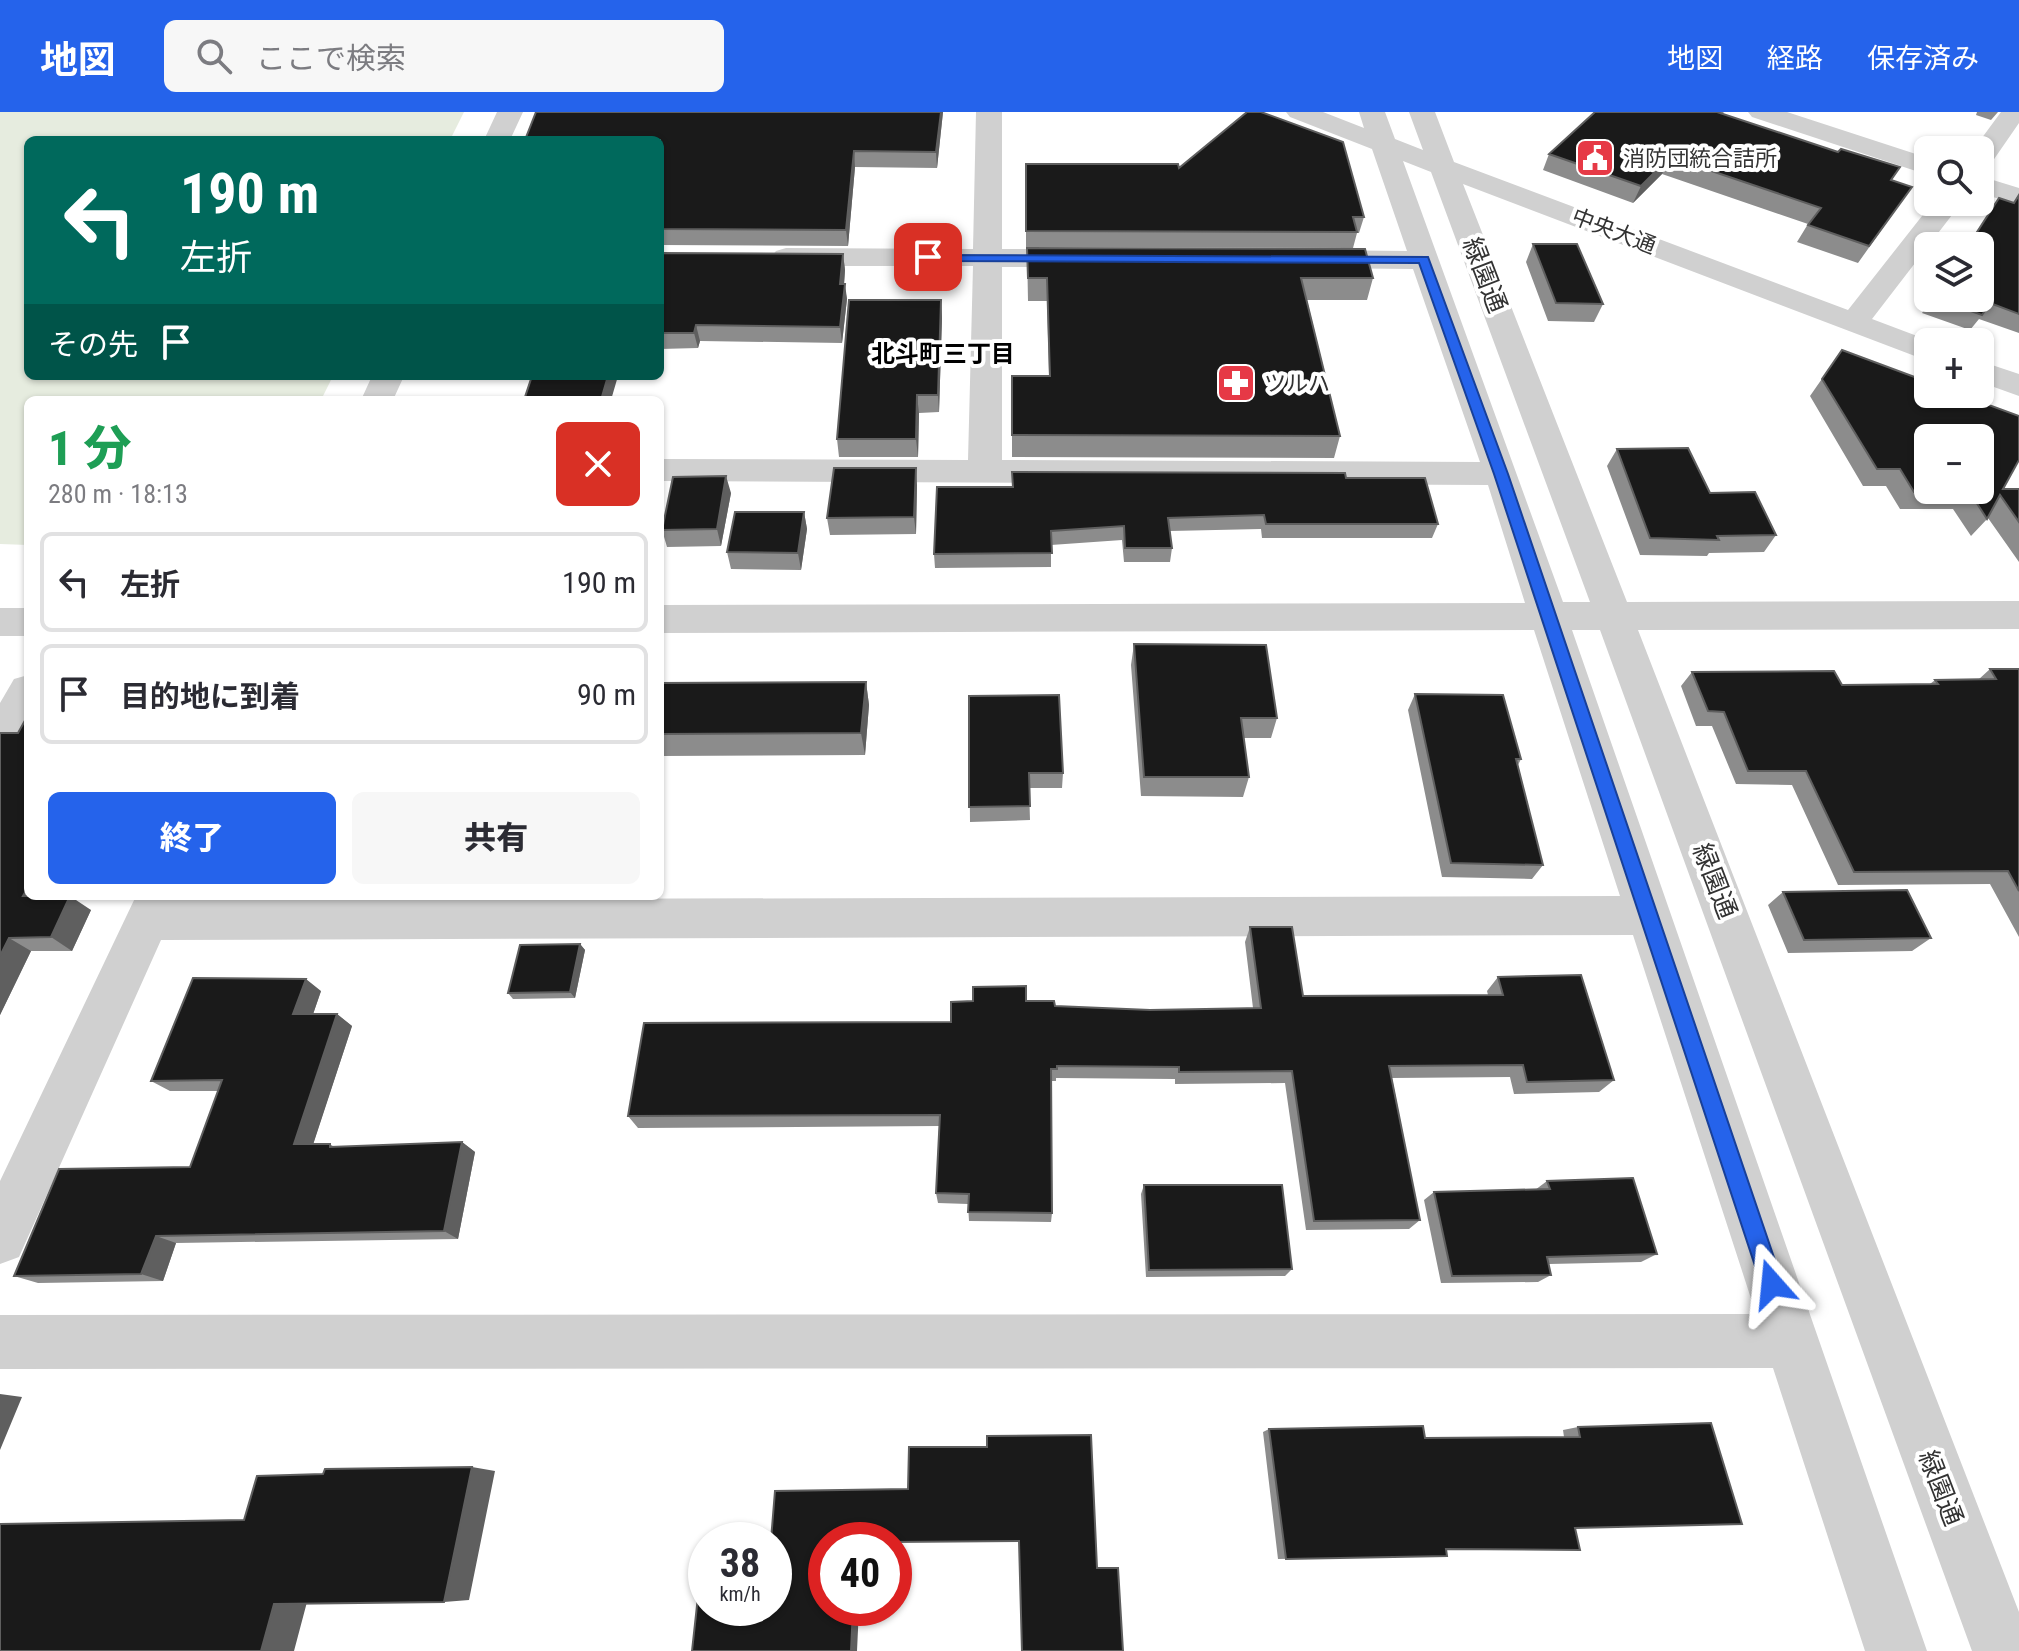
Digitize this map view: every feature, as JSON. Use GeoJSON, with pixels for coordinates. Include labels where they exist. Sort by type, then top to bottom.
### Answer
{"type":"FeatureCollection","features":[{"type":"Feature","properties":{"kind":"street"},"geometry":{"type":"LineString","coordinates":[[499,136],[510,112]]}},
{"type":"Feature","properties":{"kind":"street"},"geometry":{"type":"LineString","coordinates":[[985,469],[989,112]]}},
{"type":"Feature","properties":{"kind":"street","name":"中央大通"},"geometry":{"type":"LineString","coordinates":[[1299,112],[1378,129],[1445,170],[1561,210],[1914,346]]}},
{"type":"Feature","properties":{"kind":"street","name":"緑園通"},"geometry":{"type":"LineString","coordinates":[[1422,112],[2003,1651]]}},
{"type":"Feature","properties":{"kind":"street"},"geometry":{"type":"LineString","coordinates":[[1761,112],[1914,162]]}},
{"type":"Feature","properties":{"kind":"street"},"geometry":{"type":"LineString","coordinates":[[1994,140],[2014,112]]}},
{"type":"Feature","properties":{"kind":"street","name":"緑園通"},"geometry":{"type":"LineString","coordinates":[[1378,129],[1550,616],[1896,1651]]}},
{"type":"Feature","properties":{"kind":"street"},"geometry":{"type":"LineString","coordinates":[[1994,189],[2019,197]]}},
{"type":"Feature","properties":{"kind":"street"},"geometry":{"type":"LineString","coordinates":[[1854,322],[1937,216]]}},
{"type":"Feature","properties":{"kind":"street"},"geometry":{"type":"LineString","coordinates":[[754,257],[1112,258]]}},
{"type":"Feature","properties":{"kind":"street"},"geometry":{"type":"LineString","coordinates":[[1283,259],[1424,260]]}},
{"type":"Feature","properties":{"kind":"street"},"geometry":{"type":"LineString","coordinates":[[1994,376],[2019,386]]}},
{"type":"Feature","properties":{"kind":"street"},"geometry":{"type":"LineString","coordinates":[[664,470],[985,469],[1501,474]]}},
{"type":"Feature","properties":{"kind":"street"},"geometry":{"type":"LineString","coordinates":[[664,619],[2018,616]]}},
{"type":"Feature","properties":{"kind":"street"},"geometry":{"type":"LineString","coordinates":[[0,622],[24,622]]}},
{"type":"Feature","properties":{"kind":"street"},"geometry":{"type":"LineString","coordinates":[[0,739],[24,697]]}},
{"type":"Feature","properties":{"kind":"street"},"geometry":{"type":"LineString","coordinates":[[0,1238],[152,908],[1651,915]]}},
{"type":"Feature","properties":{"kind":"street"},"geometry":{"type":"LineString","coordinates":[[0,1342],[1790,1341]]}},
{"type":"Feature","properties":{"kind":"shaded area"},"geometry":{"type":"Polygon","coordinates":[[[0,112],[464,112],[452,136],[24,136],[24,380],[331,380],[323,396],[24,396],[24,545],[0,544],[0,112]]]}},
{"type":"Feature","properties":{"kind":"building"},"geometry":{"type":"Polygon","coordinates":[[[536,112],[941,112],[936,152],[854,151],[846,230],[664,229],[664,136],[527,136],[536,112]]]}},
{"type":"Feature","properties":{"kind":"building"},"geometry":{"type":"Polygon","coordinates":[[[1247,112],[1261,112],[1343,142],[1364,217],[1353,217],[1357,232],[1026,231],[1026,164],[1178,164],[1179,168],[1247,112]]]}},
{"type":"Feature","properties":{"kind":"building"},"geometry":{"type":"Polygon","coordinates":[[[1595,112],[1717,112],[1838,152],[1841,149],[1900,167],[1891,180],[1912,187],[1869,246],[1808,225],[1821,208],[1670,157],[1641,186],[1549,154],[1595,112]]]}},
{"type":"Feature","properties":{"kind":"building"},"geometry":{"type":"Polygon","coordinates":[[[2019,195],[2019,314],[1994,305],[1994,232],[1977,232],[1987,216],[1994,216],[1994,206],[1999,198],[2014,203],[2019,195]]]}},
{"type":"Feature","properties":{"kind":"building"},"geometry":{"type":"Polygon","coordinates":[[[1533,244],[1577,244],[1603,304],[1556,303],[1533,244]]]}},
{"type":"Feature","properties":{"kind":"building"},"geometry":{"type":"Polygon","coordinates":[[[1027,248],[1365,249],[1373,278],[1301,278],[1340,436],[1012,435],[1012,376],[1050,376],[1047,278],[1028,278],[1027,248]]]}},
{"type":"Feature","properties":{"kind":"building"},"geometry":{"type":"Polygon","coordinates":[[[664,253],[843,254],[840,284],[845,284],[840,327],[696,325],[694,333],[664,333],[664,253]]]}},
{"type":"Feature","properties":{"kind":"building"},"geometry":{"type":"Polygon","coordinates":[[[849,300],[941,300],[938,395],[917,395],[916,439],[837,439],[849,300]]]}},
{"type":"Feature","properties":{"kind":"building"},"geometry":{"type":"Polygon","coordinates":[[[1842,350],[1914,377],[1914,408],[1994,407],[2019,416],[2019,460],[2003,489],[2019,489],[2019,522],[2000,495],[1987,519],[1977,504],[1994,504],[1994,424],[1914,424],[1914,492],[1900,469],[1877,469],[1822,379],[1842,350]]]}},
{"type":"Feature","properties":{"kind":"building"},"geometry":{"type":"Polygon","coordinates":[[[531,380],[607,380],[602,396],[525,396],[531,380]]]}},
{"type":"Feature","properties":{"kind":"building"},"geometry":{"type":"Polygon","coordinates":[[[1688,448],[1710,493],[1755,492],[1776,535],[1717,536],[1719,540],[1650,538],[1617,449],[1688,448]]]}},
{"type":"Feature","properties":{"kind":"building"},"geometry":{"type":"Polygon","coordinates":[[[834,468],[916,468],[914,517],[827,518],[834,468]]]}},
{"type":"Feature","properties":{"kind":"building"},"geometry":{"type":"Polygon","coordinates":[[[1012,472],[1345,473],[1346,478],[1425,478],[1438,524],[1266,524],[1264,515],[1168,518],[1172,548],[1125,548],[1124,526],[1051,531],[1052,553],[934,554],[937,487],[1013,487],[1012,472]]]}},
{"type":"Feature","properties":{"kind":"building"},"geometry":{"type":"Polygon","coordinates":[[[726,476],[717,529],[664,530],[673,477],[726,476]]]}},
{"type":"Feature","properties":{"kind":"building"},"geometry":{"type":"Polygon","coordinates":[[[735,512],[804,512],[798,553],[727,552],[735,512]]]}},
{"type":"Feature","properties":{"kind":"building"},"geometry":{"type":"Polygon","coordinates":[[[1134,644],[1266,645],[1277,718],[1241,718],[1249,777],[1144,777],[1134,644]]]}},
{"type":"Feature","properties":{"kind":"building"},"geometry":{"type":"Polygon","coordinates":[[[1990,669],[2019,669],[2019,891],[2008,871],[1854,872],[1806,771],[1748,771],[1724,712],[1708,711],[1692,672],[1834,671],[1842,685],[1938,684],[1935,680],[1996,679],[1990,669]]]}},
{"type":"Feature","properties":{"kind":"building"},"geometry":{"type":"Polygon","coordinates":[[[866,682],[861,733],[664,734],[664,683],[866,682]]]}},
{"type":"Feature","properties":{"kind":"building"},"geometry":{"type":"Polygon","coordinates":[[[1415,694],[1503,695],[1521,759],[1516,759],[1543,865],[1451,863],[1415,694]]]}},
{"type":"Feature","properties":{"kind":"building"},"geometry":{"type":"Polygon","coordinates":[[[1059,695],[1063,773],[1029,773],[1030,806],[969,807],[969,696],[1059,695]]]}},
{"type":"Feature","properties":{"kind":"building"},"geometry":{"type":"Polygon","coordinates":[[[24,722],[24,900],[68,900],[51,937],[9,938],[0,956],[0,733],[18,733],[24,722]]]}},
{"type":"Feature","properties":{"kind":"building"},"geometry":{"type":"Polygon","coordinates":[[[1907,890],[1931,938],[1804,940],[1783,892],[1907,890]]]}},
{"type":"Feature","properties":{"kind":"building"},"geometry":{"type":"Polygon","coordinates":[[[1250,927],[1292,927],[1303,996],[1503,995],[1498,977],[1581,975],[1614,1080],[1527,1082],[1523,1065],[1389,1066],[1420,1220],[1314,1221],[1292,1071],[1179,1072],[1179,1067],[1057,1066],[1057,1069],[1051,1069],[1052,1213],[968,1212],[969,1194],[936,1193],[940,1115],[628,1116],[644,1023],[951,1022],[951,1002],[973,1001],[973,987],[1026,986],[1026,1001],[1054,1001],[1055,1006],[1150,1010],[1261,1008],[1250,927]]]}},
{"type":"Feature","properties":{"kind":"building"},"geometry":{"type":"Polygon","coordinates":[[[580,944],[570,992],[508,993],[520,945],[580,944]]]}},
{"type":"Feature","properties":{"kind":"building"},"geometry":{"type":"Polygon","coordinates":[[[193,978],[306,979],[293,1014],[337,1014],[294,1144],[330,1144],[330,1147],[462,1142],[444,1231],[156,1236],[141,1274],[14,1276],[59,1169],[190,1167],[222,1080],[151,1081],[193,978]]]}},
{"type":"Feature","properties":{"kind":"building"},"geometry":{"type":"Polygon","coordinates":[[[1633,1178],[1657,1254],[1547,1257],[1551,1275],[1452,1276],[1434,1192],[1550,1189],[1547,1181],[1633,1178]]]}},
{"type":"Feature","properties":{"kind":"building"},"geometry":{"type":"Polygon","coordinates":[[[1144,1185],[1282,1185],[1292,1269],[1149,1270],[1144,1185]]]}},
{"type":"Feature","properties":{"kind":"building"},"geometry":{"type":"Polygon","coordinates":[[[1711,1423],[1742,1524],[1575,1528],[1580,1550],[1446,1549],[1447,1556],[1286,1559],[1269,1429],[1423,1426],[1425,1438],[1580,1437],[1578,1427],[1711,1423]]]}},
{"type":"Feature","properties":{"kind":"building"},"geometry":{"type":"Polygon","coordinates":[[[1091,1435],[1097,1568],[1118,1568],[1123,1651],[1022,1651],[1019,1541],[912,1542],[912,1522],[808,1522],[808,1626],[852,1626],[851,1651],[692,1651],[695,1626],[792,1626],[792,1522],[772,1522],[775,1491],[908,1489],[909,1447],[987,1447],[987,1436],[1091,1435]]]}},
{"type":"Feature","properties":{"kind":"building"},"geometry":{"type":"Polygon","coordinates":[[[472,1467],[444,1602],[274,1604],[261,1651],[0,1651],[0,1524],[244,1520],[257,1476],[323,1474],[325,1469],[472,1467]]]}},
{"type":"Feature","properties":{"kind":"place","name":"消防団統合詰所"},"geometry":{"type":"Point","coordinates":[1595,158]}},
{"type":"Feature","properties":{"kind":"place","name":"ツルハ"},"geometry":{"type":"Point","coordinates":[1236,383]}},
{"type":"Feature","properties":{"kind":"district","name":"北斗町三丁目"},"geometry":{"type":"Point","coordinates":[943,354]}},
{"type":"Feature","properties":{"kind":"route"},"geometry":{"type":"LineString","coordinates":[[928,257],[1424,260],[1501,474],[1651,915],[1772,1284]]}}]}
